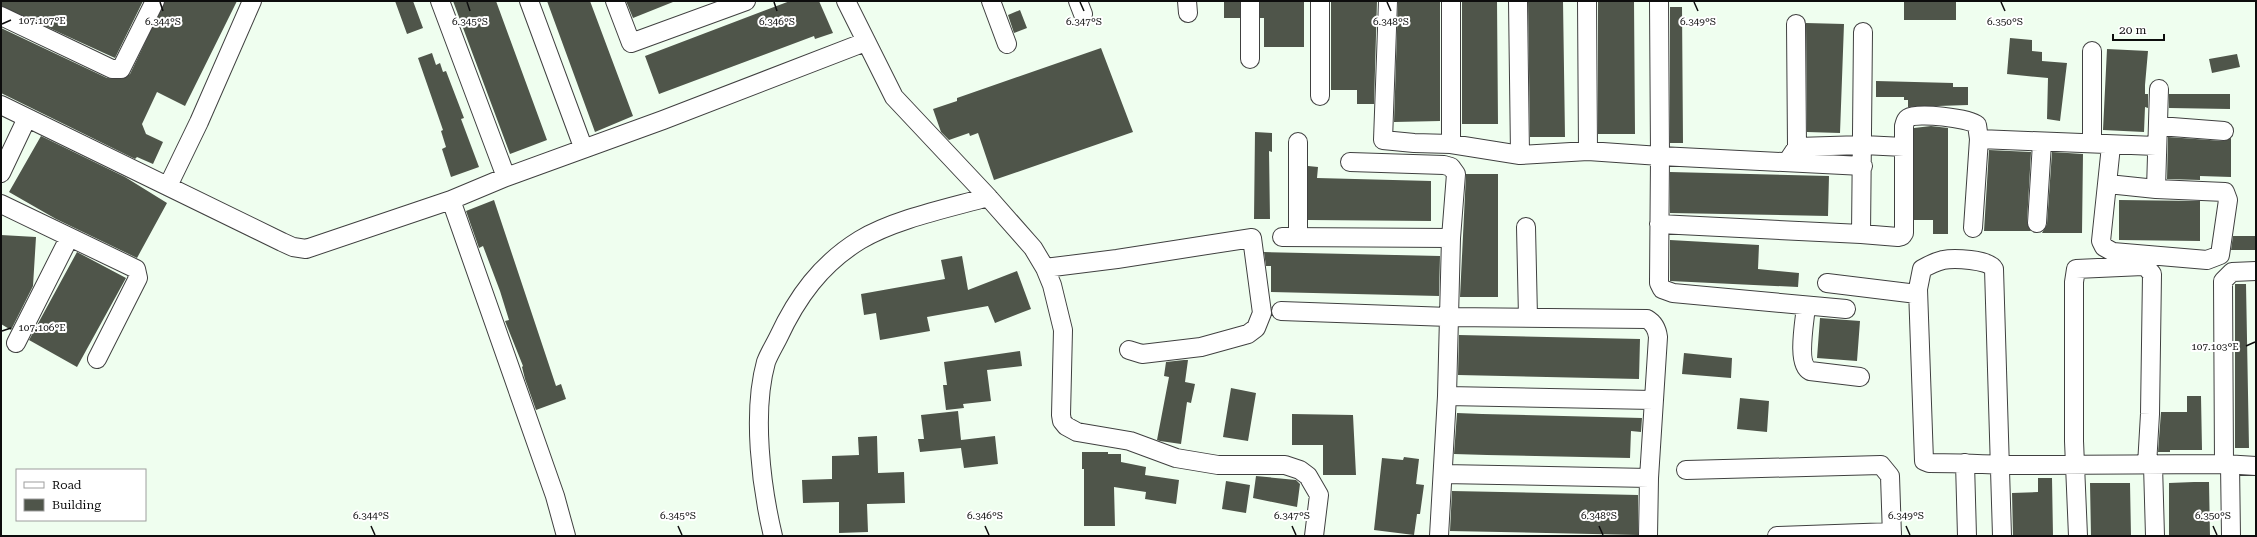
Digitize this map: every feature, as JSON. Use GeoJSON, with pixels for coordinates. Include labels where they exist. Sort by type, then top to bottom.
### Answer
{"type":"FeatureCollection","features":[{"type":"Feature","properties":{"kind":"street"},"geometry":{"type":"LineString","coordinates":[[168,186],[199,122],[252,1]]}},
{"type":"Feature","properties":{"kind":"street"},"geometry":{"type":"LineString","coordinates":[[440,1],[506,177]]}},
{"type":"Feature","properties":{"kind":"street"},"geometry":{"type":"LineString","coordinates":[[529,1],[583,147]]}},
{"type":"Feature","properties":{"kind":"street"},"geometry":{"type":"LineString","coordinates":[[615,1],[631,43],[746,1]]}},
{"type":"Feature","properties":{"kind":"street"},"geometry":{"type":"LineString","coordinates":[[846,1],[894,97],[988,197],[1033,248],[1045,268],[1052,285],[1063,330],[1061,414],[1062,421],[1066,426],[1077,432],[1130,441],[1176,458],[1218,465],[1286,465],[1300,470],[1308,476],[1319,495],[1314,536]]}},
{"type":"Feature","properties":{"kind":"street"},"geometry":{"type":"LineString","coordinates":[[991,1],[1007,44]]}},
{"type":"Feature","properties":{"kind":"street"},"geometry":{"type":"LineString","coordinates":[[1250,1],[1250,59]]}},
{"type":"Feature","properties":{"kind":"street"},"geometry":{"type":"LineString","coordinates":[[1320,1],[1320,96]]}},
{"type":"Feature","properties":{"kind":"street"},"geometry":{"type":"LineString","coordinates":[[1388,1],[1383,140],[1451,144],[1520,155],[1588,151],[1863,166]]}},
{"type":"Feature","properties":{"kind":"street"},"geometry":{"type":"LineString","coordinates":[[1451,1],[1451,144]]}},
{"type":"Feature","properties":{"kind":"street"},"geometry":{"type":"LineString","coordinates":[[1518,1],[1520,155]]}},
{"type":"Feature","properties":{"kind":"street"},"geometry":{"type":"LineString","coordinates":[[1587,1],[1588,151]]}},
{"type":"Feature","properties":{"kind":"street"},"geometry":{"type":"LineString","coordinates":[[1659,1],[1659,283],[1662,290],[1673,293],[1846,309]]}},
{"type":"Feature","properties":{"kind":"street"},"geometry":{"type":"LineString","coordinates":[[1,16],[112,70],[118,70],[121,69],[151,2]]}},
{"type":"Feature","properties":{"kind":"street"},"geometry":{"type":"LineString","coordinates":[[1787,162],[1797,147],[1796,24]]}},
{"type":"Feature","properties":{"kind":"street"},"geometry":{"type":"LineString","coordinates":[[1861,234],[1863,166],[1863,32]]}},
{"type":"Feature","properties":{"kind":"street"},"geometry":{"type":"LineString","coordinates":[[1,105],[282,242],[302,249],[313,248],[451,200],[583,147],[663,120],[860,44]]}},
{"type":"Feature","properties":{"kind":"street"},"geometry":{"type":"LineString","coordinates":[[2092,51],[2092,142]]}},
{"type":"Feature","properties":{"kind":"street"},"geometry":{"type":"LineString","coordinates":[[2156,189],[2156,146],[2159,126],[2159,89]]}},
{"type":"Feature","properties":{"kind":"street"},"geometry":{"type":"LineString","coordinates":[[1659,224],[1902,236],[1905,224],[1904,147],[1906,120],[1913,116],[1953,118],[1974,122],[1978,127],[1979,139],[1973,228]]}},
{"type":"Feature","properties":{"kind":"street"},"geometry":{"type":"LineString","coordinates":[[1,173],[27,118]]}},
{"type":"Feature","properties":{"kind":"street"},"geometry":{"type":"LineString","coordinates":[[2159,126],[2224,130]]}},
{"type":"Feature","properties":{"kind":"street"},"geometry":{"type":"LineString","coordinates":[[1979,139],[2042,143],[2092,142],[2111,146],[2156,146]]}},
{"type":"Feature","properties":{"kind":"street"},"geometry":{"type":"LineString","coordinates":[[1298,142],[1290,236],[1451,238]]}},
{"type":"Feature","properties":{"kind":"street"},"geometry":{"type":"LineString","coordinates":[[2037,223],[2042,143]]}},
{"type":"Feature","properties":{"kind":"street"},"geometry":{"type":"LineString","coordinates":[[1797,147],[1863,145],[1904,147]]}},
{"type":"Feature","properties":{"kind":"street"},"geometry":{"type":"LineString","coordinates":[[2108,184],[2156,189],[2225,192],[2228,200],[2220,255],[2208,260],[2107,250],[2102,241],[2111,146]]}},
{"type":"Feature","properties":{"kind":"street"},"geometry":{"type":"LineString","coordinates":[[1350,162],[1451,167],[1456,174],[1451,238],[1447,396],[1439,536]]}},
{"type":"Feature","properties":{"kind":"street"},"geometry":{"type":"LineString","coordinates":[[773,536],[765,502],[761,455],[760,396],[767,362],[801,293],[825,267],[865,237],[890,226],[988,197]]}},
{"type":"Feature","properties":{"kind":"street"},"geometry":{"type":"LineString","coordinates":[[451,200],[555,496],[566,536]]}},
{"type":"Feature","properties":{"kind":"street"},"geometry":{"type":"LineString","coordinates":[[1,204],[136,269],[139,273],[138,278],[96,358]]}},
{"type":"Feature","properties":{"kind":"street"},"geometry":{"type":"LineString","coordinates":[[1526,227],[1528,317]]}},
{"type":"Feature","properties":{"kind":"street"},"geometry":{"type":"LineString","coordinates":[[16,343],[69,238]]}},
{"type":"Feature","properties":{"kind":"street"},"geometry":{"type":"LineString","coordinates":[[1045,268],[1118,259],[1252,238],[1262,312],[1256,328],[1248,334],[1201,347],[1142,354],[1129,350]]}},
{"type":"Feature","properties":{"kind":"street"},"geometry":{"type":"LineString","coordinates":[[2002,536],[1999,465],[1994,267],[1989,263],[1958,259],[1933,263],[1922,269],[1917,294],[1923,458],[1929,463],[1999,465],[2227,464],[2256,466]]}},
{"type":"Feature","properties":{"kind":"street"},"geometry":{"type":"LineString","coordinates":[[2078,536],[2075,465],[2074,273],[2076,270],[2082,268],[2143,266],[2150,270],[2154,281],[2150,465],[2155,536]]}},
{"type":"Feature","properties":{"kind":"street"},"geometry":{"type":"LineString","coordinates":[[2231,536],[2227,464],[2223,281],[2232,272],[2256,271]]}},
{"type":"Feature","properties":{"kind":"street"},"geometry":{"type":"LineString","coordinates":[[1828,283],[1917,294]]}},
{"type":"Feature","properties":{"kind":"street"},"geometry":{"type":"LineString","coordinates":[[1806,306],[1802,359],[1805,367],[1810,371],[1860,378]]}},
{"type":"Feature","properties":{"kind":"street"},"geometry":{"type":"LineString","coordinates":[[1281,311],[1449,318],[1528,317],[1647,319],[1652,321],[1657,330],[1658,337],[1649,478],[1648,536]]}},
{"type":"Feature","properties":{"kind":"street"},"geometry":{"type":"LineString","coordinates":[[1447,396],[1653,400]]}},
{"type":"Feature","properties":{"kind":"street"},"geometry":{"type":"LineString","coordinates":[[1964,463],[1967,536]]}},
{"type":"Feature","properties":{"kind":"street"},"geometry":{"type":"LineString","coordinates":[[1686,470],[1881,465],[1890,476],[1892,534],[1777,536]]}},
{"type":"Feature","properties":{"kind":"street"},"geometry":{"type":"LineString","coordinates":[[1443,474],[1649,478]]}},
{"type":"Feature","properties":{"kind":"building"},"geometry":{"type":"Polygon","coordinates":[[[1,1],[143,1],[115,58],[1,6],[1,1]]]}},
{"type":"Feature","properties":{"kind":"building"},"geometry":{"type":"Polygon","coordinates":[[[165,1],[237,1],[185,106],[157,92],[142,124],[146,134],[163,142],[153,164],[137,157],[135,159],[1,93],[1,28],[107,78],[121,79],[130,74],[165,1]]]}},
{"type":"Feature","properties":{"kind":"building"},"geometry":{"type":"Polygon","coordinates":[[[395,1],[413,1],[423,28],[407,34],[395,1]]]}},
{"type":"Feature","properties":{"kind":"building"},"geometry":{"type":"Polygon","coordinates":[[[453,1],[496,1],[547,140],[510,154],[453,1]]]}},
{"type":"Feature","properties":{"kind":"building"},"geometry":{"type":"Polygon","coordinates":[[[547,1],[590,1],[633,116],[595,132],[547,1]]]}},
{"type":"Feature","properties":{"kind":"building"},"geometry":{"type":"Polygon","coordinates":[[[626,1],[673,1],[673,2],[633,18],[626,1]]]}},
{"type":"Feature","properties":{"kind":"building"},"geometry":{"type":"Polygon","coordinates":[[[790,1],[819,1],[833,33],[815,39],[814,36],[659,94],[645,56],[790,1]]]}},
{"type":"Feature","properties":{"kind":"building"},"geometry":{"type":"Polygon","coordinates":[[[1224,1],[1240,1],[1240,18],[1224,18],[1224,1]]]}},
{"type":"Feature","properties":{"kind":"building"},"geometry":{"type":"Polygon","coordinates":[[[1260,1],[1304,1],[1304,47],[1264,47],[1264,18],[1260,18],[1260,1]]]}},
{"type":"Feature","properties":{"kind":"building"},"geometry":{"type":"Polygon","coordinates":[[[1331,1],[1377,1],[1374,104],[1357,104],[1357,90],[1331,90],[1331,1]]]}},
{"type":"Feature","properties":{"kind":"building"},"geometry":{"type":"Polygon","coordinates":[[[1398,1],[1440,1],[1440,121],[1394,122],[1398,1]]]}},
{"type":"Feature","properties":{"kind":"building"},"geometry":{"type":"Polygon","coordinates":[[[1497,1],[1498,124],[1462,124],[1462,2],[1497,1]]]}},
{"type":"Feature","properties":{"kind":"building"},"geometry":{"type":"Polygon","coordinates":[[[1528,1],[1563,1],[1565,137],[1530,137],[1528,1]]]}},
{"type":"Feature","properties":{"kind":"building"},"geometry":{"type":"Polygon","coordinates":[[[1598,1],[1634,1],[1635,134],[1598,134],[1598,1]]]}},
{"type":"Feature","properties":{"kind":"building"},"geometry":{"type":"Polygon","coordinates":[[[1904,1],[1956,1],[1956,20],[1904,20],[1904,1]]]}},
{"type":"Feature","properties":{"kind":"building"},"geometry":{"type":"Polygon","coordinates":[[[1670,7],[1682,7],[1683,143],[1670,143],[1670,7]]]}},
{"type":"Feature","properties":{"kind":"building"},"geometry":{"type":"Polygon","coordinates":[[[1020,10],[1027,28],[1014,33],[1008,15],[1020,10]]]}},
{"type":"Feature","properties":{"kind":"building"},"geometry":{"type":"Polygon","coordinates":[[[1806,23],[1844,24],[1840,133],[1807,132],[1806,23]]]}},
{"type":"Feature","properties":{"kind":"building"},"geometry":{"type":"Polygon","coordinates":[[[2010,38],[2032,40],[2032,51],[2042,52],[2042,61],[2067,63],[2060,121],[2047,119],[2048,78],[2007,74],[2010,38]]]}},
{"type":"Feature","properties":{"kind":"building"},"geometry":{"type":"Polygon","coordinates":[[[1101,48],[1133,132],[994,180],[978,133],[970,136],[969,133],[949,140],[941,132],[933,109],[957,101],[957,98],[1101,48]]]}},
{"type":"Feature","properties":{"kind":"building"},"geometry":{"type":"Polygon","coordinates":[[[2107,49],[2148,51],[2145,94],[2148,94],[2148,108],[2145,107],[2144,132],[2103,130],[2107,49]]]}},
{"type":"Feature","properties":{"kind":"building"},"geometry":{"type":"Polygon","coordinates":[[[432,53],[436,65],[440,63],[443,72],[446,71],[464,118],[461,119],[479,167],[451,177],[442,149],[446,147],[441,131],[443,130],[418,58],[432,53]]]}},
{"type":"Feature","properties":{"kind":"building"},"geometry":{"type":"Polygon","coordinates":[[[2237,54],[2240,67],[2212,73],[2209,59],[2237,54]]]}},
{"type":"Feature","properties":{"kind":"building"},"geometry":{"type":"Polygon","coordinates":[[[1876,81],[1953,83],[1953,87],[1968,87],[1968,105],[1908,107],[1908,100],[1904,100],[1904,97],[1876,97],[1876,81]]]}},
{"type":"Feature","properties":{"kind":"building"},"geometry":{"type":"Polygon","coordinates":[[[2169,94],[2230,94],[2230,109],[2169,108],[2169,94]]]}},
{"type":"Feature","properties":{"kind":"building"},"geometry":{"type":"Polygon","coordinates":[[[1931,126],[1948,128],[1948,234],[1933,234],[1933,220],[1914,220],[1914,128],[1931,126]]]}},
{"type":"Feature","properties":{"kind":"building"},"geometry":{"type":"Polygon","coordinates":[[[1255,132],[1272,133],[1272,152],[1269,151],[1270,219],[1254,219],[1255,132]]]}},
{"type":"Feature","properties":{"kind":"building"},"geometry":{"type":"Polygon","coordinates":[[[41,136],[125,177],[167,203],[137,258],[56,219],[9,192],[41,136]]]}},
{"type":"Feature","properties":{"kind":"building"},"geometry":{"type":"Polygon","coordinates":[[[2168,137],[2223,141],[2231,138],[2231,177],[2200,176],[2200,180],[2167,179],[2168,137]]]}},
{"type":"Feature","properties":{"kind":"building"},"geometry":{"type":"Polygon","coordinates":[[[1989,150],[2031,152],[2027,222],[2031,231],[1984,231],[1989,150]]]}},
{"type":"Feature","properties":{"kind":"building"},"geometry":{"type":"Polygon","coordinates":[[[2052,152],[2083,154],[2082,233],[2042,233],[2047,224],[2052,152]]]}},
{"type":"Feature","properties":{"kind":"building"},"geometry":{"type":"Polygon","coordinates":[[[1308,166],[1318,167],[1317,178],[1431,181],[1431,221],[1308,220],[1308,166]]]}},
{"type":"Feature","properties":{"kind":"building"},"geometry":{"type":"Polygon","coordinates":[[[1670,172],[1829,176],[1828,216],[1670,213],[1670,172]]]}},
{"type":"Feature","properties":{"kind":"building"},"geometry":{"type":"Polygon","coordinates":[[[1466,174],[1498,174],[1498,297],[1460,297],[1466,174]]]}},
{"type":"Feature","properties":{"kind":"building"},"geometry":{"type":"Polygon","coordinates":[[[494,200],[556,386],[561,384],[566,399],[536,410],[525,379],[523,366],[505,321],[509,320],[500,291],[483,246],[479,248],[466,211],[494,200]]]}},
{"type":"Feature","properties":{"kind":"building"},"geometry":{"type":"Polygon","coordinates":[[[2119,200],[2200,201],[2200,241],[2119,240],[2119,200]]]}},
{"type":"Feature","properties":{"kind":"building"},"geometry":{"type":"Polygon","coordinates":[[[1,235],[36,237],[33,286],[11,330],[1,324],[1,235]]]}},
{"type":"Feature","properties":{"kind":"building"},"geometry":{"type":"Polygon","coordinates":[[[2233,236],[2256,236],[2256,250],[2231,250],[2233,236]]]}},
{"type":"Feature","properties":{"kind":"building"},"geometry":{"type":"Polygon","coordinates":[[[1670,240],[1759,245],[1758,269],[1799,273],[1798,287],[1670,281],[1670,240]]]}},
{"type":"Feature","properties":{"kind":"building"},"geometry":{"type":"Polygon","coordinates":[[[77,252],[126,278],[77,367],[29,340],[77,252]]]}},
{"type":"Feature","properties":{"kind":"building"},"geometry":{"type":"Polygon","coordinates":[[[1264,252],[1440,256],[1439,296],[1271,292],[1271,266],[1266,266],[1264,252]]]}},
{"type":"Feature","properties":{"kind":"building"},"geometry":{"type":"Polygon","coordinates":[[[962,256],[968,290],[1017,271],[1031,309],[995,323],[988,306],[927,317],[930,331],[880,340],[876,313],[864,315],[861,294],[945,279],[941,260],[962,256]]]}},
{"type":"Feature","properties":{"kind":"building"},"geometry":{"type":"Polygon","coordinates":[[[2235,284],[2246,284],[2249,448],[2235,448],[2235,284]]]}},
{"type":"Feature","properties":{"kind":"building"},"geometry":{"type":"Polygon","coordinates":[[[1820,318],[1860,321],[1857,361],[1817,358],[1820,318]]]}},
{"type":"Feature","properties":{"kind":"building"},"geometry":{"type":"Polygon","coordinates":[[[1459,335],[1640,339],[1639,379],[1458,375],[1459,335]]]}},
{"type":"Feature","properties":{"kind":"building"},"geometry":{"type":"Polygon","coordinates":[[[1020,351],[1022,366],[987,370],[991,401],[963,404],[964,408],[946,410],[943,385],[947,385],[944,362],[1020,351]]]}},
{"type":"Feature","properties":{"kind":"building"},"geometry":{"type":"Polygon","coordinates":[[[1684,353],[1732,358],[1731,378],[1682,374],[1684,353]]]}},
{"type":"Feature","properties":{"kind":"building"},"geometry":{"type":"Polygon","coordinates":[[[1188,360],[1185,382],[1195,384],[1191,403],[1187,402],[1181,444],[1160,441],[1157,440],[1169,377],[1164,376],[1166,362],[1188,360]]]}},
{"type":"Feature","properties":{"kind":"building"},"geometry":{"type":"Polygon","coordinates":[[[1231,388],[1256,393],[1248,441],[1223,437],[1231,388]]]}},
{"type":"Feature","properties":{"kind":"building"},"geometry":{"type":"Polygon","coordinates":[[[2187,396],[2201,396],[2202,450],[2170,450],[2170,452],[2158,452],[2161,412],[2187,412],[2187,396]]]}},
{"type":"Feature","properties":{"kind":"building"},"geometry":{"type":"Polygon","coordinates":[[[1740,398],[1769,401],[1767,432],[1737,429],[1740,398]]]}},
{"type":"Feature","properties":{"kind":"building"},"geometry":{"type":"Polygon","coordinates":[[[958,411],[961,440],[995,436],[998,464],[964,468],[961,448],[920,452],[918,439],[924,439],[921,415],[958,411]]]}},
{"type":"Feature","properties":{"kind":"building"},"geometry":{"type":"Polygon","coordinates":[[[1457,413],[1642,418],[1641,432],[1631,431],[1630,458],[1487,455],[1454,454],[1457,413]]]}},
{"type":"Feature","properties":{"kind":"building"},"geometry":{"type":"Polygon","coordinates":[[[1292,414],[1353,415],[1356,475],[1323,475],[1323,445],[1292,445],[1292,414]]]}},
{"type":"Feature","properties":{"kind":"building"},"geometry":{"type":"Polygon","coordinates":[[[877,436],[878,473],[904,472],[905,503],[867,504],[868,532],[839,533],[839,502],[803,503],[802,480],[832,479],[832,456],[859,455],[858,437],[877,436]]]}},
{"type":"Feature","properties":{"kind":"building"},"geometry":{"type":"Polygon","coordinates":[[[1082,452],[1108,452],[1108,454],[1121,454],[1121,462],[1146,467],[1145,475],[1179,480],[1176,504],[1145,499],[1146,492],[1114,487],[1115,526],[1084,526],[1084,469],[1082,469],[1082,452]]]}},
{"type":"Feature","properties":{"kind":"building"},"geometry":{"type":"Polygon","coordinates":[[[1404,457],[1419,459],[1416,484],[1424,485],[1420,514],[1417,514],[1414,535],[1374,530],[1382,458],[1403,460],[1404,457]]]}},
{"type":"Feature","properties":{"kind":"building"},"geometry":{"type":"Polygon","coordinates":[[[1256,476],[1296,480],[1300,484],[1297,507],[1253,498],[1256,476]]]}},
{"type":"Feature","properties":{"kind":"building"},"geometry":{"type":"Polygon","coordinates":[[[2038,478],[2052,478],[2053,536],[2013,536],[2012,493],[2038,492],[2038,478]]]}},
{"type":"Feature","properties":{"kind":"building"},"geometry":{"type":"Polygon","coordinates":[[[1226,481],[1250,485],[1246,513],[1222,509],[1226,481]]]}},
{"type":"Feature","properties":{"kind":"building"},"geometry":{"type":"Polygon","coordinates":[[[2209,482],[2210,536],[2169,536],[2169,483],[2209,482]]]}},
{"type":"Feature","properties":{"kind":"building"},"geometry":{"type":"Polygon","coordinates":[[[2090,483],[2130,483],[2131,536],[2091,536],[2090,483]]]}},
{"type":"Feature","properties":{"kind":"building"},"geometry":{"type":"Polygon","coordinates":[[[1452,491],[1638,495],[1638,535],[1450,531],[1452,491]]]}}]}
